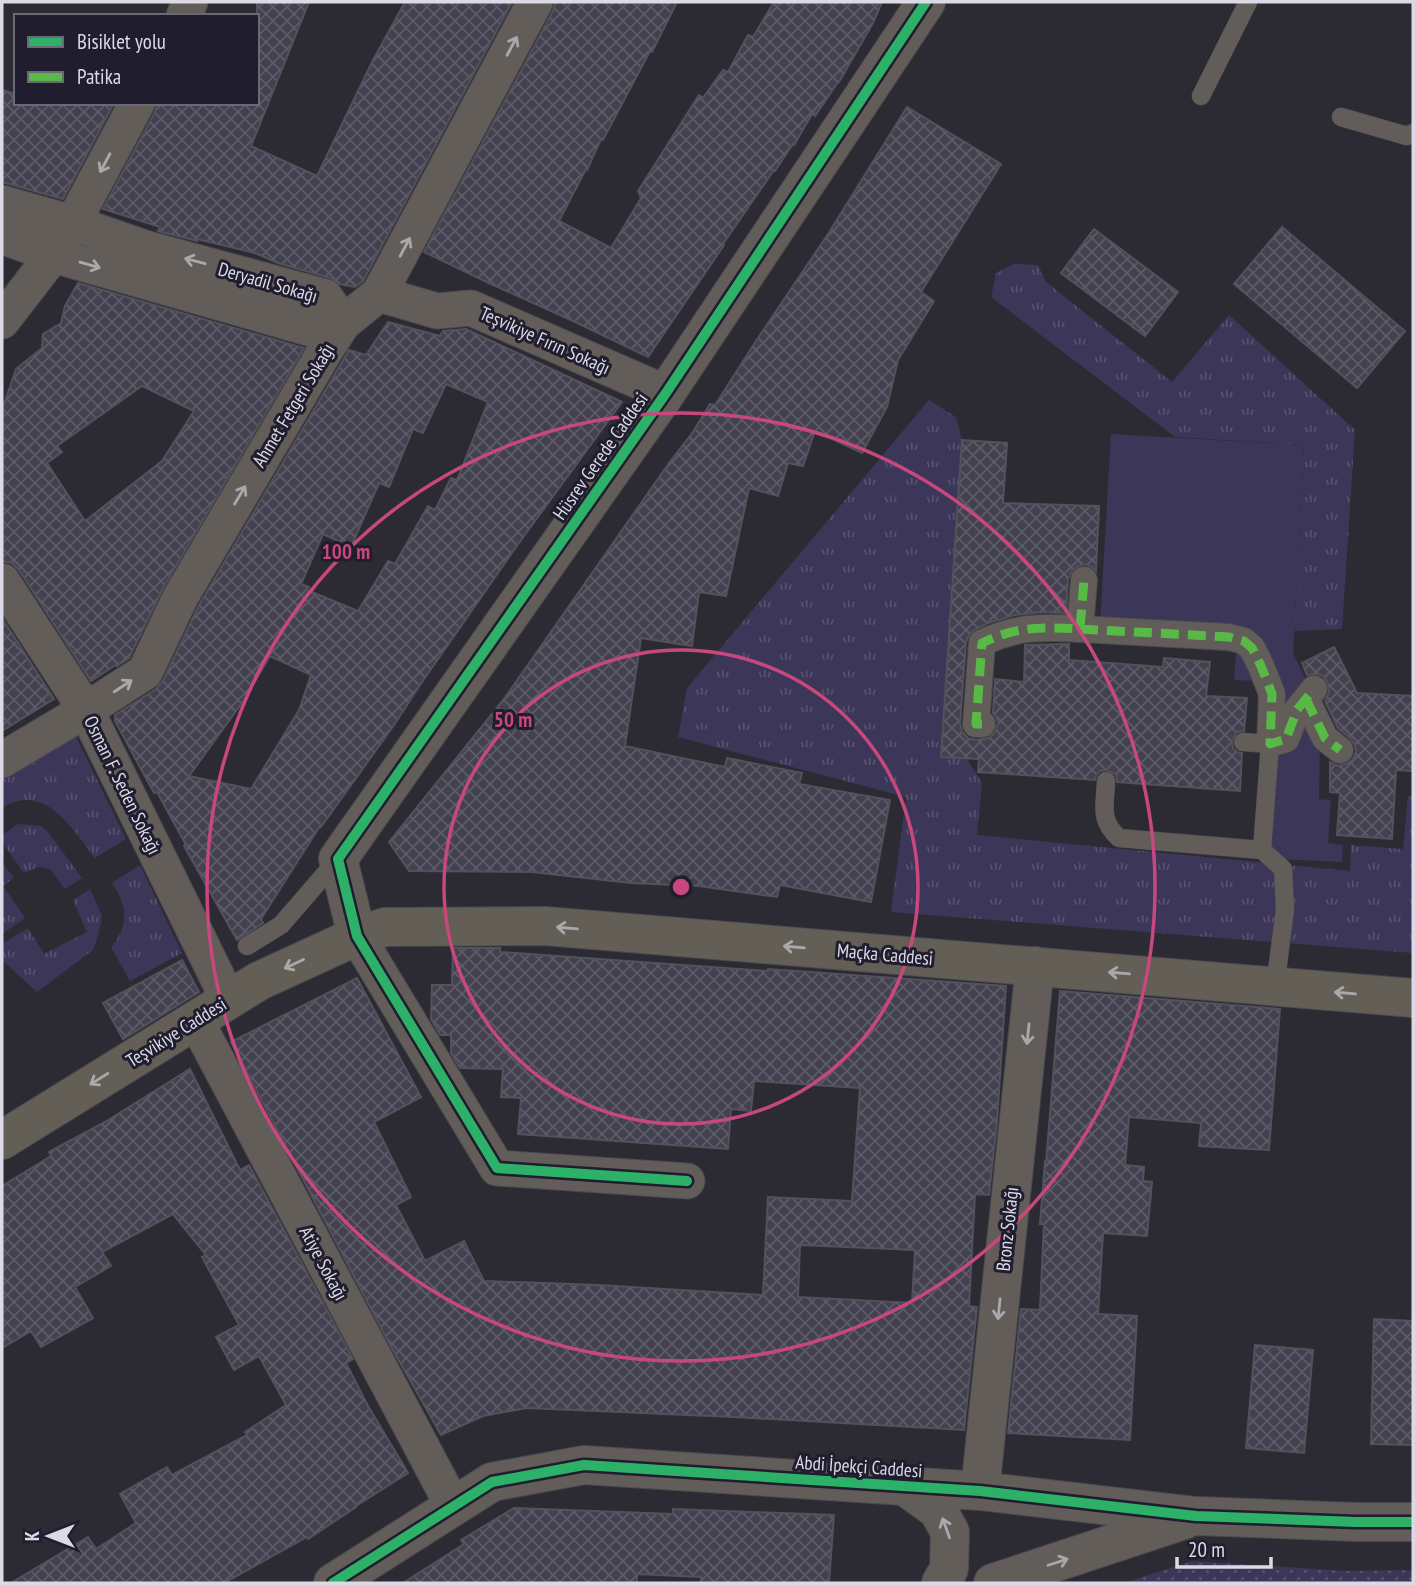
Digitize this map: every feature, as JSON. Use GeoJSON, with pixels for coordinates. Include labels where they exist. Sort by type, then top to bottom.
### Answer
{"type":"FeatureCollection","features":[{"type":"Feature","properties":{"kind":"main road","name":"Maçka Caddesi"},"geometry":{"type":"LineString","coordinates":[[356,936],[386,927],[545,926],[1413,998]]}},
{"type":"Feature","properties":{"kind":"main road","name":"Teşvikiye Caddesi"},"geometry":{"type":"LineString","coordinates":[[2,1140],[258,981],[356,936]]}},
{"type":"Feature","properties":{"kind":"street","name":"Ahmet Fetgeri Sokağı"},"geometry":{"type":"LineString","coordinates":[[2,760],[145,672],[180,598],[343,323],[379,294],[535,2]]}},
{"type":"Feature","properties":{"kind":"street","name":"Hüsrev Gerede Caddesi"},"geometry":{"type":"LineString","coordinates":[[338,859],[666,393],[926,2]]}},
{"type":"Feature","properties":{"kind":"street"},"geometry":{"type":"LineString","coordinates":[[2,321],[53,255],[73,223],[136,105]]}},
{"type":"Feature","properties":{"kind":"street","name":"Deryadil Sokağı"},"geometry":{"type":"LineString","coordinates":[[2,204],[73,223],[145,248],[326,297],[343,323],[315,330],[53,255],[2,236]]}},
{"type":"Feature","properties":{"kind":"street","name":"Teşvikiye Fırın Sokağı"},"geometry":{"type":"LineString","coordinates":[[379,294],[437,311],[471,308],[666,393]]}},
{"type":"Feature","properties":{"kind":"street"},"geometry":{"type":"LineString","coordinates":[[1080,629],[1084,579]]}},
{"type":"Feature","properties":{"kind":"street","name":"Osman F. Seden Sokağı"},"geometry":{"type":"LineString","coordinates":[[2,581],[86,710],[228,999]]}},
{"type":"Feature","properties":{"kind":"street"},"geometry":{"type":"LineString","coordinates":[[976,718],[978,642],[1046,620],[1080,629],[1229,637],[1244,641],[1252,649],[1261,666],[1272,694],[1270,744],[1286,739],[1297,710],[1323,720]]}},
{"type":"Feature","properties":{"kind":"street"},"geometry":{"type":"LineString","coordinates":[[338,859],[356,936],[497,1168],[687,1181]]}},
{"type":"Feature","properties":{"kind":"street","name":"Bronz Sokağı"},"geometry":{"type":"LineString","coordinates":[[979,1491],[1035,966]]}},
{"type":"Feature","properties":{"kind":"street","name":"Atiye Sokağı"},"geometry":{"type":"LineString","coordinates":[[195,1019],[453,1506]]}},
{"type":"Feature","properties":{"kind":"street","name":"Abdi İpekçi Caddesi"},"geometry":{"type":"LineString","coordinates":[[333,1583],[492,1482],[584,1465],[979,1491],[1196,1516],[1413,1522]]}},
{"type":"Feature","properties":{"kind":"street"},"geometry":{"type":"LineString","coordinates":[[906,1486],[938,1510],[950,1532],[950,1569],[940,1583]]}},
{"type":"Feature","properties":{"kind":"street"},"geometry":{"type":"LineString","coordinates":[[993,1583],[1196,1516]]}},
{"type":"Feature","properties":{"kind":"lane"},"geometry":{"type":"LineString","coordinates":[[1201,96],[1248,2]]}},
{"type":"Feature","properties":{"kind":"lane"},"geometry":{"type":"LineString","coordinates":[[1341,117],[1407,136],[1413,133]]}},
{"type":"Feature","properties":{"kind":"lane"},"geometry":{"type":"LineString","coordinates":[[1243,742],[1270,744],[1262,850]]}},
{"type":"Feature","properties":{"kind":"lane"},"geometry":{"type":"LineString","coordinates":[[1106,781],[1104,813],[1108,828],[1119,838],[1262,850],[1283,869],[1286,909],[1275,987]]}},
{"type":"Feature","properties":{"kind":"lane","name":"Hüsrev Gerede Caddesi"},"geometry":{"type":"LineString","coordinates":[[247,946],[281,925],[338,859]]}},
{"type":"Feature","properties":{"kind":"green space"},"geometry":{"type":"Polygon","coordinates":[[[1014,264],[1038,265],[1046,282],[1172,382],[1229,315],[1355,430],[1342,629],[1294,631],[1304,445],[1175,437],[991,297],[996,273],[1014,264]]]}},
{"type":"Feature","properties":{"kind":"green space"},"geometry":{"type":"Polygon","coordinates":[[[929,400],[956,417],[962,440],[941,756],[967,759],[982,783],[977,835],[1350,871],[1351,845],[1403,849],[1408,796],[1413,796],[1413,953],[891,912],[906,797],[678,737],[687,688],[929,400]]]}},
{"type":"Feature","properties":{"kind":"green space"},"geometry":{"type":"Polygon","coordinates":[[[1111,434],[1304,445],[1293,653],[1337,744],[1320,743],[1319,799],[1331,800],[1328,843],[1343,845],[1342,862],[1279,859],[1267,845],[1277,682],[1234,680],[1236,652],[1099,642],[1111,434]]]}},
{"type":"Feature","properties":{"kind":"green space"},"geometry":{"type":"Polygon","coordinates":[[[74,733],[126,839],[95,858],[67,822],[44,804],[31,800],[17,801],[2,808],[2,777],[74,733]]]}},
{"type":"Feature","properties":{"kind":"green space"},"geometry":{"type":"Polygon","coordinates":[[[18,824],[41,826],[82,878],[65,889],[50,869],[38,867],[24,873],[2,842],[2,835],[18,824]]]}},
{"type":"Feature","properties":{"kind":"green space"},"geometry":{"type":"Polygon","coordinates":[[[2,862],[14,878],[3,886],[25,918],[2,934],[2,862]]]}},
{"type":"Feature","properties":{"kind":"green space"},"geometry":{"type":"Polygon","coordinates":[[[140,865],[182,953],[130,981],[111,947],[124,923],[121,899],[112,883],[140,865]]]}},
{"type":"Feature","properties":{"kind":"green space"},"geometry":{"type":"Polygon","coordinates":[[[90,889],[102,916],[93,950],[37,992],[2,960],[2,944],[28,928],[44,954],[87,932],[73,900],[90,889]]]}},
{"type":"Feature","properties":{"kind":"green space"},"geometry":{"type":"Polygon","coordinates":[[[1192,1561],[1347,1571],[1413,1570],[1413,1583],[1123,1583],[1192,1561]]]}},
{"type":"Feature","properties":{"kind":"building"},"geometry":{"type":"Polygon","coordinates":[[[257,2],[309,2],[251,146],[317,176],[373,60],[405,2],[512,2],[363,281],[355,287],[339,284],[330,278],[278,263],[255,253],[158,231],[160,227],[103,209],[157,105],[259,105],[257,2]]]}},
{"type":"Feature","properties":{"kind":"building"},"geometry":{"type":"Polygon","coordinates":[[[555,2],[677,2],[559,221],[611,248],[641,198],[638,191],[699,95],[703,98],[723,70],[728,72],[748,35],[753,37],[774,2],[882,2],[839,82],[815,116],[812,114],[794,145],[723,244],[648,357],[424,252],[553,11],[555,2]]]}},
{"type":"Feature","properties":{"kind":"building"},"geometry":{"type":"Polygon","coordinates":[[[2,90],[14,93],[14,105],[113,105],[63,199],[2,182],[2,90]]]}},
{"type":"Feature","properties":{"kind":"building"},"geometry":{"type":"Polygon","coordinates":[[[907,107],[1001,164],[921,292],[934,301],[898,360],[887,407],[862,453],[815,431],[803,466],[788,463],[778,496],[749,488],[726,596],[699,592],[692,646],[641,638],[625,746],[725,767],[727,758],[802,773],[799,784],[890,800],[871,902],[780,885],[777,897],[699,886],[631,883],[532,872],[409,871],[389,842],[504,699],[710,404],[715,405],[828,234],[907,107]]]}},
{"type":"Feature","properties":{"kind":"building"},"geometry":{"type":"Polygon","coordinates":[[[1282,227],[1405,331],[1357,388],[1234,284],[1282,227]]]}},
{"type":"Feature","properties":{"kind":"building"},"geometry":{"type":"Polygon","coordinates":[[[1094,229],[1178,292],[1145,336],[1061,273],[1094,229]]]}},
{"type":"Feature","properties":{"kind":"building"},"geometry":{"type":"Polygon","coordinates":[[[78,283],[304,348],[163,588],[129,658],[91,681],[19,570],[12,563],[2,561],[2,410],[16,369],[42,348],[43,334],[61,323],[65,306],[78,283]],[[142,386],[57,446],[62,452],[47,463],[85,521],[162,461],[194,411],[142,386]]]}},
{"type":"Feature","properties":{"kind":"building"},"geometry":{"type":"Polygon","coordinates":[[[388,322],[440,336],[443,331],[466,329],[622,402],[516,547],[394,725],[320,826],[261,919],[263,923],[237,940],[157,792],[154,793],[115,721],[115,715],[156,689],[163,681],[198,607],[349,350],[366,355],[388,322]],[[446,384],[423,433],[413,429],[389,487],[379,483],[351,547],[323,534],[301,584],[309,587],[307,590],[358,611],[388,561],[395,564],[428,506],[435,510],[451,478],[457,480],[488,402],[446,384]],[[270,656],[244,700],[189,776],[251,789],[299,710],[311,675],[270,656]]]}},
{"type":"Feature","properties":{"kind":"building"},"geometry":{"type":"Polygon","coordinates":[[[962,440],[1007,443],[1003,503],[1099,506],[1096,571],[1085,564],[1072,571],[1068,579],[1066,613],[1015,615],[988,623],[969,635],[966,642],[960,723],[962,732],[968,738],[976,740],[989,738],[995,732],[998,723],[993,713],[995,679],[1024,682],[1025,645],[1069,644],[1069,660],[1163,667],[1164,658],[1210,662],[1206,696],[1247,698],[1244,731],[1237,732],[1232,740],[1233,748],[1242,753],[1240,791],[1117,782],[1116,775],[1107,770],[1100,771],[1095,780],[978,772],[979,759],[941,757],[962,440]]]}},
{"type":"Feature","properties":{"kind":"building"},"geometry":{"type":"Polygon","coordinates":[[[2,618],[54,699],[2,731],[2,618]]]}},
{"type":"Feature","properties":{"kind":"building"},"geometry":{"type":"Polygon","coordinates":[[[1334,647],[1357,693],[1413,696],[1413,771],[1396,770],[1392,839],[1337,835],[1340,793],[1330,792],[1330,762],[1338,766],[1346,764],[1353,759],[1355,745],[1338,728],[1325,701],[1329,692],[1328,683],[1323,676],[1307,675],[1302,663],[1334,647]]]}},
{"type":"Feature","properties":{"kind":"building"},"geometry":{"type":"Polygon","coordinates":[[[453,948],[500,948],[500,952],[1006,986],[989,1195],[975,1194],[969,1306],[977,1307],[964,1430],[527,1408],[483,1416],[441,1435],[390,1345],[231,1042],[357,978],[421,1097],[374,1122],[411,1197],[396,1205],[425,1261],[464,1241],[484,1281],[763,1295],[768,1197],[852,1201],[860,1088],[754,1081],[751,1111],[731,1109],[728,1149],[518,1134],[521,1098],[501,1097],[503,1069],[460,1068],[451,1053],[451,1035],[440,1035],[431,1019],[432,985],[452,985],[453,948]],[[800,1245],[798,1297],[912,1303],[915,1250],[800,1245]]]}},
{"type":"Feature","properties":{"kind":"building"},"geometry":{"type":"Polygon","coordinates":[[[182,960],[199,992],[123,1039],[103,1003],[182,960]]]}},
{"type":"Feature","properties":{"kind":"building"},"geometry":{"type":"Polygon","coordinates":[[[1060,991],[1280,1009],[1269,1150],[1199,1146],[1201,1123],[1129,1117],[1125,1165],[1144,1167],[1143,1181],[1152,1182],[1147,1236],[1103,1233],[1098,1314],[1137,1316],[1130,1440],[1008,1433],[1021,1309],[1040,1310],[1044,1224],[1040,1224],[1060,991]]]}},
{"type":"Feature","properties":{"kind":"building"},"geometry":{"type":"Polygon","coordinates":[[[190,1069],[240,1170],[249,1165],[353,1359],[346,1363],[368,1406],[408,1473],[308,1539],[307,1537],[224,1583],[11,1583],[88,1537],[96,1549],[136,1523],[120,1494],[167,1467],[172,1475],[247,1435],[245,1432],[286,1405],[259,1356],[234,1370],[216,1337],[239,1325],[202,1257],[206,1255],[173,1214],[102,1252],[111,1266],[75,1287],[93,1318],[41,1347],[31,1331],[2,1348],[2,1186],[51,1156],[49,1152],[105,1122],[190,1069]]]}},
{"type":"Feature","properties":{"kind":"building"},"geometry":{"type":"Polygon","coordinates":[[[1374,1319],[1413,1321],[1413,1445],[1371,1444],[1374,1319]]]}},
{"type":"Feature","properties":{"kind":"building"},"geometry":{"type":"Polygon","coordinates":[[[1255,1345],[1313,1350],[1304,1453],[1246,1448],[1255,1345]]]}},
{"type":"Feature","properties":{"kind":"building"},"geometry":{"type":"Polygon","coordinates":[[[514,1508],[673,1514],[673,1509],[834,1515],[829,1583],[701,1583],[701,1577],[637,1574],[637,1583],[403,1583],[464,1544],[461,1540],[514,1508]]]}},
{"type":"Feature","properties":{"kind":"marked path"},"geometry":{"type":"LineString","coordinates":[[982,724],[976,724],[982,643],[1006,633],[1030,629],[1080,629],[1084,580]]}},
{"type":"Feature","properties":{"kind":"marked path"},"geometry":{"type":"LineString","coordinates":[[1080,629],[1229,637],[1244,641],[1252,648],[1272,694],[1270,744],[1286,739],[1297,710],[1314,689]]}},
{"type":"Feature","properties":{"kind":"marked path"},"geometry":{"type":"LineString","coordinates":[[1306,699],[1325,738],[1340,750]]}},
{"type":"Feature","properties":{"kind":"cycle path"},"geometry":{"type":"LineString","coordinates":[[687,1181],[497,1168],[357,936],[338,859],[666,393],[926,2]]}},
{"type":"Feature","properties":{"kind":"cycle path"},"geometry":{"type":"LineString","coordinates":[[333,1583],[492,1482],[584,1465],[980,1491],[1196,1516],[1413,1522]]}}]}
